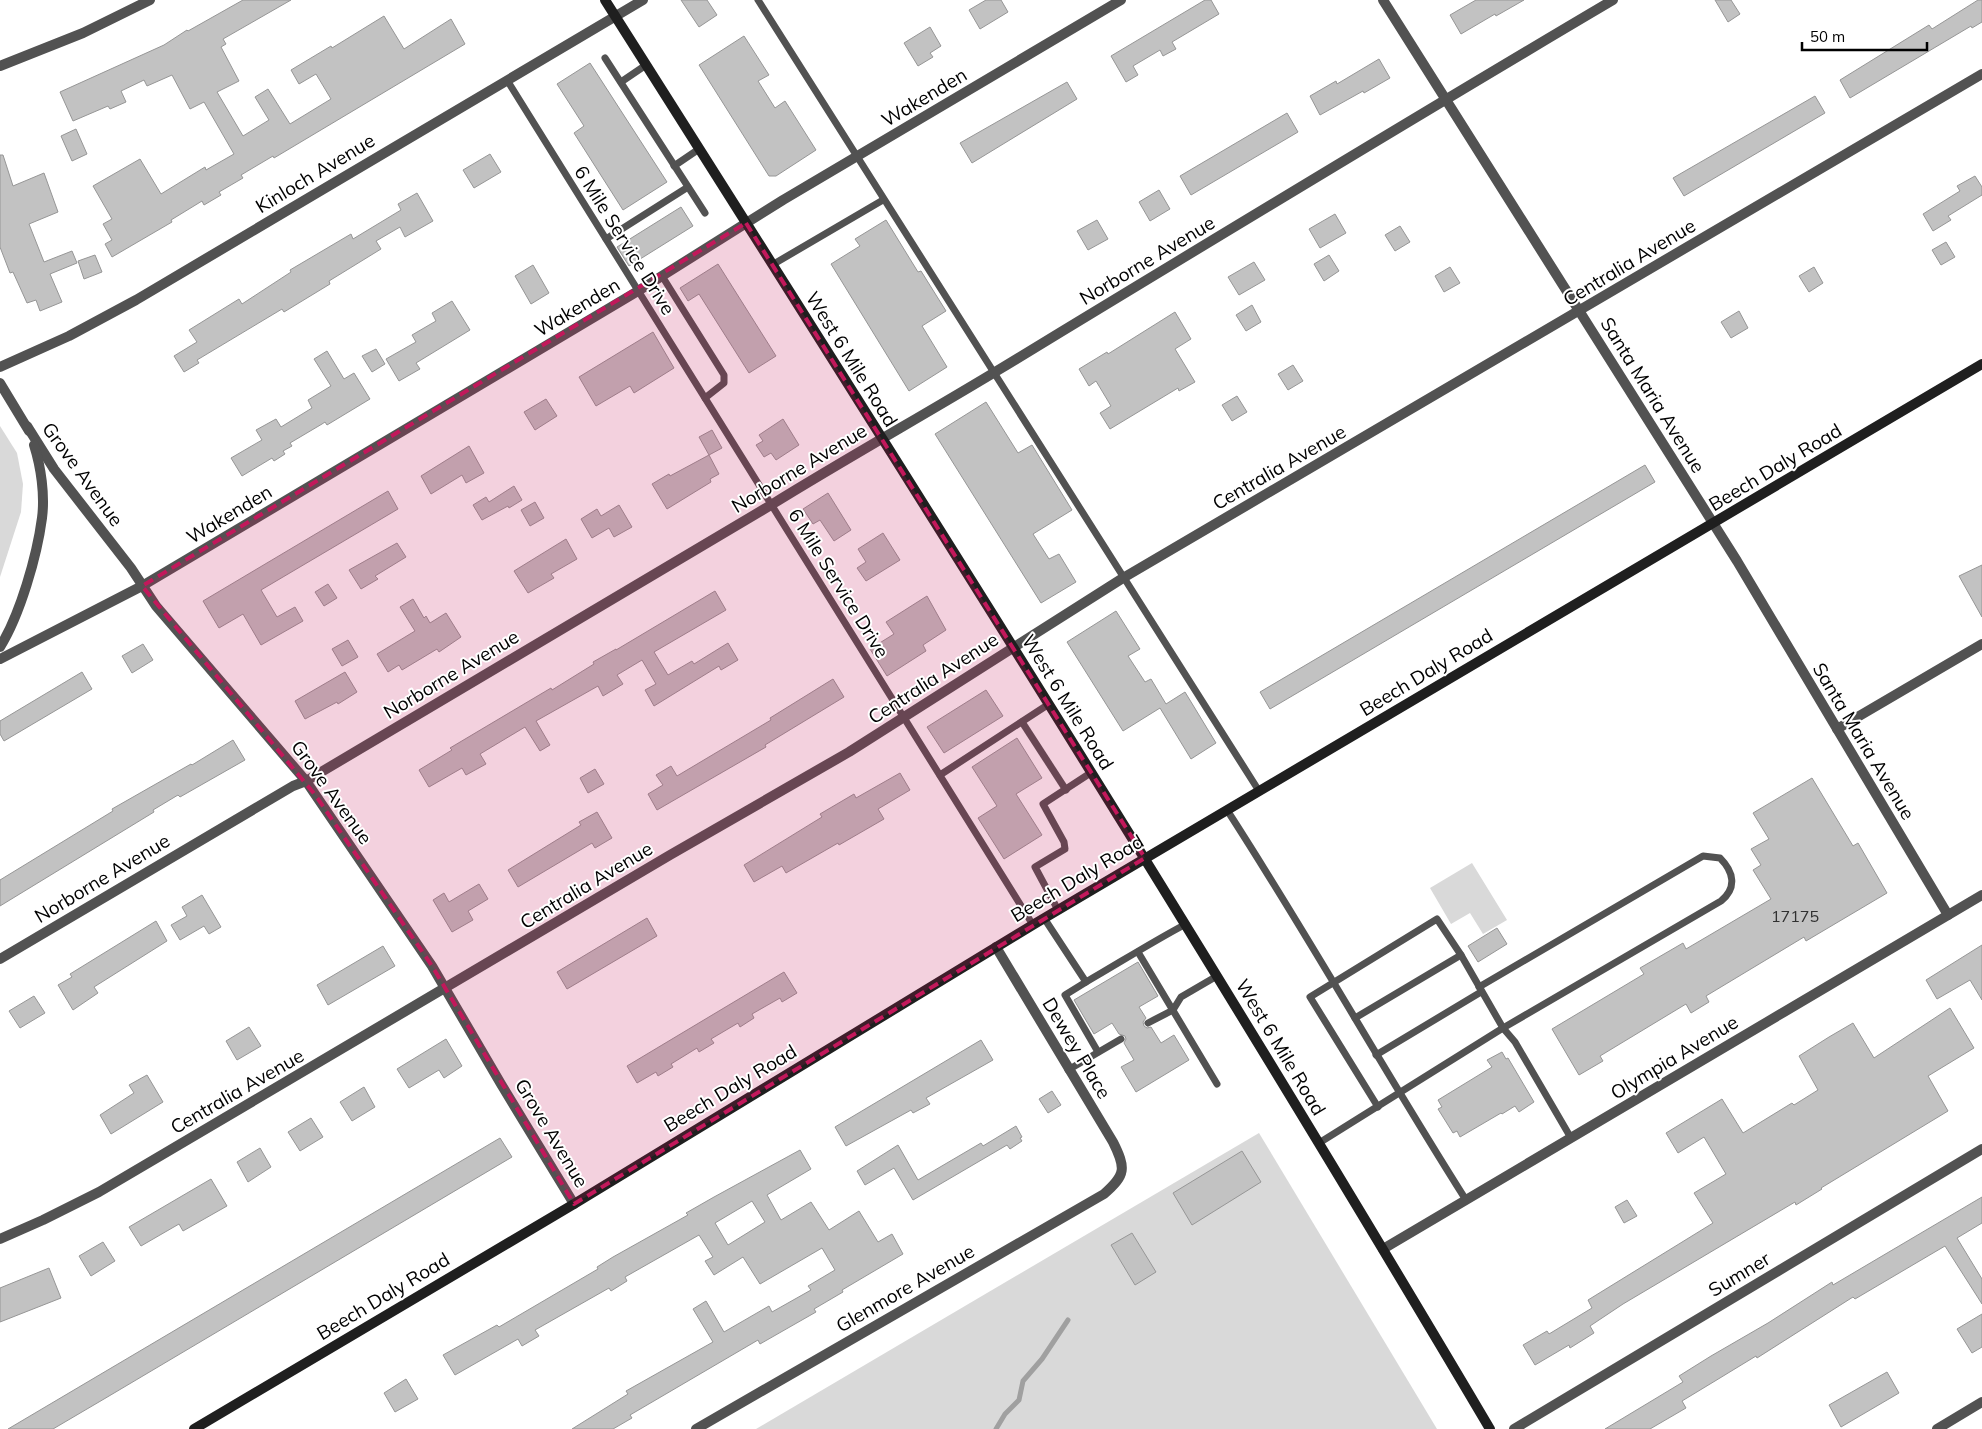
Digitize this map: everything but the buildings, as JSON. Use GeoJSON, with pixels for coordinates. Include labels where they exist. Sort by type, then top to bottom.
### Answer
{"type":"FeatureCollection","features":[{"type":"Feature","properties":{"kind":"main road","name":"West 6 Mile Road"},"geometry":{"type":"LineString","coordinates":[[605,0],[1146,858],[1383,1248],[1490,1429]]}},
{"type":"Feature","properties":{"kind":"main road","name":"Beech Daly Road"},"geometry":{"type":"LineString","coordinates":[[194,1429],[574,1204],[1044,918],[1982,364]]}},
{"type":"Feature","properties":{"kind":"street"},"geometry":{"type":"LineString","coordinates":[[0,66],[83,33],[150,0]]}},
{"type":"Feature","properties":{"kind":"street","name":"Kinloch Avenue"},"geometry":{"type":"LineString","coordinates":[[0,367],[69,336],[136,300],[643,0]]}},
{"type":"Feature","properties":{"kind":"street","name":"Wakenden"},"geometry":{"type":"LineString","coordinates":[[0,659],[142,586],[638,291],[746,223],[1122,0]]}},
{"type":"Feature","properties":{"kind":"street","name":"Santa Maria Avenue"},"geometry":{"type":"LineString","coordinates":[[1383,0],[1756,592],[1948,915]]}},
{"type":"Feature","properties":{"kind":"street","name":"Norborne Avenue"},"geometry":{"type":"LineString","coordinates":[[0,959],[293,786],[306,781],[771,505],[845,459],[994,373],[1613,0]]}},
{"type":"Feature","properties":{"kind":"street","name":"Centralia Avenue"},"geometry":{"type":"LineString","coordinates":[[0,1239],[99,1192],[670,855],[849,752],[1123,578],[1982,74]]}},
{"type":"Feature","properties":{"kind":"street"},"geometry":{"type":"LineString","coordinates":[[0,383],[27,426],[36,453],[40,470],[42,517],[34,555],[16,616],[0,647]]}},
{"type":"Feature","properties":{"kind":"street","name":"Grove Avenue"},"geometry":{"type":"LineString","coordinates":[[27,426],[54,469],[130,568],[156,606],[306,781],[432,966],[574,1204]]}},
{"type":"Feature","properties":{"kind":"street"},"geometry":{"type":"LineString","coordinates":[[1837,729],[1982,644]]}},
{"type":"Feature","properties":{"kind":"street","name":"Olympia Avenue"},"geometry":{"type":"LineString","coordinates":[[1383,1248],[1982,895]]}},
{"type":"Feature","properties":{"kind":"street","name":"Dewey Place"},"geometry":{"type":"LineString","coordinates":[[996,947],[1068,1070],[1113,1142],[1121,1158],[1123,1169]]}},
{"type":"Feature","properties":{"kind":"street","name":"Sumner"},"geometry":{"type":"LineString","coordinates":[[1514,1429],[1982,1149]]}},
{"type":"Feature","properties":{"kind":"street","name":"Glenmore Avenue"},"geometry":{"type":"LineString","coordinates":[[696,1429],[1104,1194],[1118,1182],[1123,1169]]}},
{"type":"Feature","properties":{"kind":"street"},"geometry":{"type":"LineString","coordinates":[[1937,1429],[1982,1402]]}},
{"type":"Feature","properties":{"kind":"lane"},"geometry":{"type":"LineString","coordinates":[[758,0],[1259,791]]}},
{"type":"Feature","properties":{"kind":"lane"},"geometry":{"type":"LineString","coordinates":[[605,58],[705,213]]}},
{"type":"Feature","properties":{"kind":"lane"},"geometry":{"type":"LineString","coordinates":[[620,82],[646,65]]}},
{"type":"Feature","properties":{"kind":"lane","name":"6 Mile Service Drive"},"geometry":{"type":"LineString","coordinates":[[507,80],[1033,925]]}},
{"type":"Feature","properties":{"kind":"lane"},"geometry":{"type":"LineString","coordinates":[[674,166],[699,149]]}},
{"type":"Feature","properties":{"kind":"lane"},"geometry":{"type":"LineString","coordinates":[[606,239],[688,187]]}},
{"type":"Feature","properties":{"kind":"lane"},"geometry":{"type":"LineString","coordinates":[[772,265],[883,200]]}},
{"type":"Feature","properties":{"kind":"lane"},"geometry":{"type":"LineString","coordinates":[[662,276],[724,375],[724,384],[705,398]]}},
{"type":"Feature","properties":{"kind":"lane"},"geometry":{"type":"LineString","coordinates":[[940,775],[1048,704]]}},
{"type":"Feature","properties":{"kind":"lane"},"geometry":{"type":"LineString","coordinates":[[1022,722],[1066,790]]}},
{"type":"Feature","properties":{"kind":"lane"},"geometry":{"type":"LineString","coordinates":[[1058,910],[1035,867],[1065,849],[1064,842],[1043,804],[1092,772]]}},
{"type":"Feature","properties":{"kind":"lane"},"geometry":{"type":"LineString","coordinates":[[1227,810],[1262,863],[1466,1200]]}},
{"type":"Feature","properties":{"kind":"lane"},"geometry":{"type":"LineString","coordinates":[[1319,1144],[1503,1028],[1721,901],[1731,889],[1733,880],[1731,872],[1720,858],[1703,856],[1376,1054]]}},
{"type":"Feature","properties":{"kind":"lane"},"geometry":{"type":"LineString","coordinates":[[1044,918],[1086,982]]}},
{"type":"Feature","properties":{"kind":"lane"},"geometry":{"type":"LineString","coordinates":[[1378,1107],[1310,997],[1437,919],[1461,955],[1503,1028],[1515,1042],[1571,1138]]}},
{"type":"Feature","properties":{"kind":"lane"},"geometry":{"type":"LineString","coordinates":[[1098,1052],[1064,995],[1138,952],[1148,944],[1186,924]]}},
{"type":"Feature","properties":{"kind":"lane"},"geometry":{"type":"LineString","coordinates":[[1138,952],[1217,1084]]}},
{"type":"Feature","properties":{"kind":"lane"},"geometry":{"type":"LineString","coordinates":[[1355,1018],[1461,955]]}},
{"type":"Feature","properties":{"kind":"lane"},"geometry":{"type":"LineString","coordinates":[[1148,1023],[1172,1010],[1181,997],[1218,976]]}},
{"type":"Feature","properties":{"kind":"lane"},"geometry":{"type":"LineString","coordinates":[[1068,1070],[1121,1039]]}},
{"type":"Feature","properties":{"kind":"highlighted area"},"geometry":{"type":"Polygon","coordinates":[[[746,223],[1145,858],[574,1204],[432,966],[316,796],[142,586],[746,223]]]}},
{"type":"Feature","properties":{"kind":"shaded area"},"geometry":{"type":"Polygon","coordinates":[[[0,426],[17,453],[23,484],[21,512],[0,577],[0,426]]]}},
{"type":"Feature","properties":{"kind":"shaded area"},"geometry":{"type":"Polygon","coordinates":[[[1472,863],[1507,920],[1483,934],[1470,913],[1451,924],[1430,888],[1472,863]]]}},
{"type":"Feature","properties":{"kind":"shaded area"},"geometry":{"type":"Polygon","coordinates":[[[1259,1133],[1437,1429],[756,1429],[1259,1133]]]}},
{"type":"Feature","properties":{"kind":"waterway"},"geometry":{"type":"LineString","coordinates":[[996,1429],[1005,1414],[1019,1400],[1023,1381],[1042,1359],[1068,1320]]}}]}
